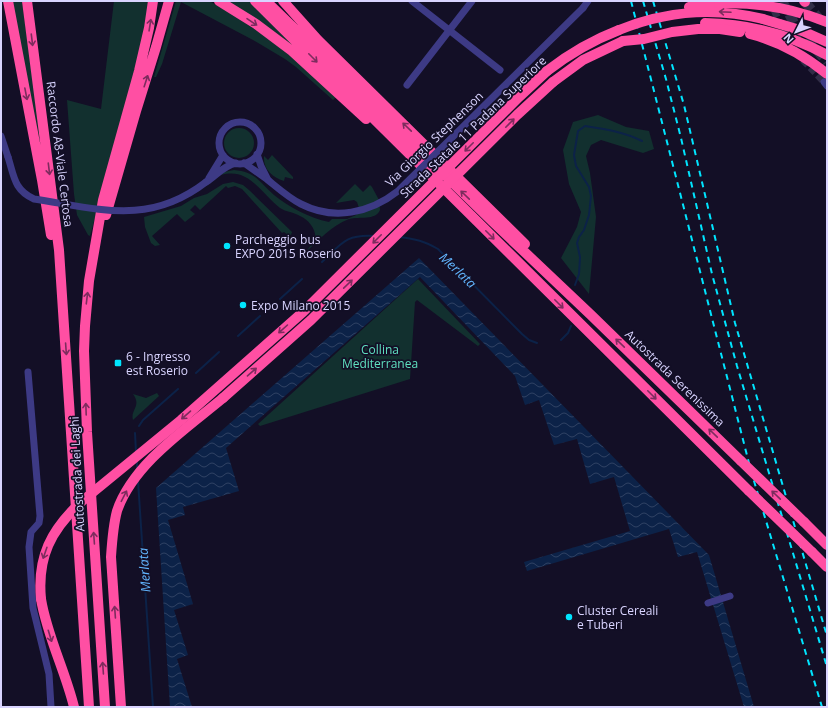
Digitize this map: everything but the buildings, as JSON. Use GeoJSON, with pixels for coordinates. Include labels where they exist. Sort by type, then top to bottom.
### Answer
{"type":"FeatureCollection","features":[{"type":"Feature","properties":{"kind":"highway"},"geometry":{"type":"LineString","coordinates":[[8,1],[48,213],[54,268],[63,310]]}},
{"type":"Feature","properties":{"kind":"highway","name":"Raccordo A8-Viale Certosa"},"geometry":{"type":"LineString","coordinates":[[27,1],[56,218],[63,310]]}},
{"type":"Feature","properties":{"kind":"highway"},"geometry":{"type":"LineString","coordinates":[[97,239],[103,200],[141,64],[153,1]]}},
{"type":"Feature","properties":{"kind":"highway"},"geometry":{"type":"LineString","coordinates":[[97,239],[110,201],[169,1]]}},
{"type":"Feature","properties":{"kind":"highway"},"geometry":{"type":"LineString","coordinates":[[219,1],[256,24],[292,50],[452,197]]}},
{"type":"Feature","properties":{"kind":"highway"},"geometry":{"type":"LineString","coordinates":[[255,1],[827,567]]}},
{"type":"Feature","properties":{"kind":"highway"},"geometry":{"type":"LineString","coordinates":[[266,1],[487,217],[590,315]]}},
{"type":"Feature","properties":{"kind":"highway"},"geometry":{"type":"LineString","coordinates":[[283,1],[318,40],[548,267],[590,315]]}},
{"type":"Feature","properties":{"kind":"highway"},"geometry":{"type":"LineString","coordinates":[[619,30],[640,18],[666,10],[710,4],[755,3],[790,10],[827,22]]}},
{"type":"Feature","properties":{"kind":"highway","name":"Strada Statale 11 Padana Superiore"},"geometry":{"type":"LineString","coordinates":[[74,707],[69,687],[49,635],[41,598],[40,581],[44,558],[52,536],[63,521],[81,502],[216,389],[303,312],[535,81],[554,65],[577,50],[606,35],[631,25],[666,16],[692,12],[732,13],[763,19],[800,30],[827,42]]}},
{"type":"Feature","properties":{"kind":"highway","name":"Strada Statale 11 Padana Superiore"},"geometry":{"type":"LineString","coordinates":[[121,707],[111,557],[114,523],[128,489],[139,473],[163,449],[311,320],[543,90],[583,60],[623,41],[664,28],[691,24],[739,25],[771,32],[797,41],[827,55]]}},
{"type":"Feature","properties":{"kind":"highway"},"geometry":{"type":"LineString","coordinates":[[623,41],[644,39],[685,30],[715,29],[750,34],[786,47],[810,61],[826,81]]}},
{"type":"Feature","properties":{"kind":"highway","name":"Autostrada dei Laghi"},"geometry":{"type":"LineString","coordinates":[[97,239],[86,303],[84,351],[87,432],[105,707]]}},
{"type":"Feature","properties":{"kind":"highway","name":"Autostrada dei Laghi"},"geometry":{"type":"LineString","coordinates":[[63,310],[90,707]]}},
{"type":"Feature","properties":{"kind":"highway","name":"Autostrada Serenissima"},"geometry":{"type":"LineString","coordinates":[[590,315],[827,544]]}},
{"type":"Feature","properties":{"kind":"street"},"geometry":{"type":"LineString","coordinates":[[412,1],[500,70]]}},
{"type":"Feature","properties":{"kind":"street"},"geometry":{"type":"LineString","coordinates":[[407,85],[472,1]]}},
{"type":"Feature","properties":{"kind":"street","name":"Via Giorgio Stephenson"},"geometry":{"type":"LineString","coordinates":[[244,163],[300,204],[317,210],[331,213],[354,212],[378,204],[398,191],[583,8],[588,1]]}},
{"type":"Feature","properties":{"kind":"street"},"geometry":{"type":"LineString","coordinates":[[1,136],[17,185],[26,195],[34,199],[110,210],[132,211],[162,206],[188,194],[229,164],[244,163],[252,159],[257,154],[260,143],[258,133],[250,125],[240,122],[232,123],[227,126],[221,134],[219,145],[223,155],[236,163]]}},
{"type":"Feature","properties":{"kind":"street"},"geometry":{"type":"LineString","coordinates":[[1,143],[8,157]]}},
{"type":"Feature","properties":{"kind":"street","name":"Via Giorgio Stephenson"},"geometry":{"type":"LineString","coordinates":[[257,154],[268,180]]}},
{"type":"Feature","properties":{"kind":"street"},"geometry":{"type":"LineString","coordinates":[[206,182],[223,155]]}},
{"type":"Feature","properties":{"kind":"street"},"geometry":{"type":"LineString","coordinates":[[28,372],[40,516],[39,523],[30,536],[33,608],[50,674],[51,707]]}},
{"type":"Feature","properties":{"kind":"street"},"geometry":{"type":"LineString","coordinates":[[708,603],[730,596]]}},
{"type":"Feature","properties":{"kind":"green space"},"geometry":{"type":"Polygon","coordinates":[[[12,1],[22,1],[41,142],[39,143],[12,1]]]}},
{"type":"Feature","properties":{"kind":"green space"},"geometry":{"type":"Polygon","coordinates":[[[114,1],[149,1],[139,56],[90,236],[77,215],[67,100],[101,109],[114,1]]]}},
{"type":"Feature","properties":{"kind":"green space"},"geometry":{"type":"Polygon","coordinates":[[[176,1],[209,1],[227,11],[279,45],[337,96],[333,100],[285,59],[253,40],[181,2],[162,64],[156,77],[154,77],[176,1]]]}},
{"type":"Feature","properties":{"kind":"green space"},"geometry":{"type":"Polygon","coordinates":[[[225,1],[249,1],[306,58],[225,1]]]}},
{"type":"Feature","properties":{"kind":"green space"},"geometry":{"type":"Polygon","coordinates":[[[598,115],[626,127],[649,131],[654,149],[643,153],[601,140],[591,145],[586,156],[596,217],[589,294],[561,258],[577,227],[581,212],[569,184],[563,150],[573,122],[598,115]]]}},
{"type":"Feature","properties":{"kind":"green space"},"geometry":{"type":"Polygon","coordinates":[[[239,128],[250,132],[254,143],[250,154],[239,158],[228,154],[224,143],[228,132],[239,128]]]}},
{"type":"Feature","properties":{"kind":"green space"},"geometry":{"type":"Polygon","coordinates":[[[272,155],[293,177],[293,179],[285,177],[284,181],[269,172],[265,165],[264,156],[268,160],[272,155]]]}},
{"type":"Feature","properties":{"kind":"green space"},"geometry":{"type":"Polygon","coordinates":[[[234,170],[252,175],[274,195],[300,212],[329,222],[332,219],[347,219],[356,215],[359,208],[357,202],[354,200],[336,203],[355,184],[363,192],[370,185],[372,187],[379,200],[380,210],[375,216],[353,218],[337,225],[305,253],[315,240],[314,229],[309,223],[298,215],[280,208],[247,178],[231,174],[221,175],[224,172],[234,170]]]}},
{"type":"Feature","properties":{"kind":"green space"},"geometry":{"type":"Polygon","coordinates":[[[233,182],[243,185],[249,190],[292,232],[291,235],[284,232],[282,233],[242,189],[235,186],[228,188],[226,186],[200,210],[195,205],[190,210],[195,214],[185,222],[177,214],[152,236],[160,245],[155,246],[151,243],[145,227],[144,217],[181,206],[194,198],[207,194],[223,184],[233,182]]]}},
{"type":"Feature","properties":{"kind":"green space","name":"Collina Mediterranea"},"geometry":{"type":"Polygon","coordinates":[[[418,279],[480,344],[478,346],[417,300],[415,302],[410,379],[260,426],[258,424],[418,279]]]}},
{"type":"Feature","properties":{"kind":"green space"},"geometry":{"type":"Polygon","coordinates":[[[157,393],[159,396],[133,420],[136,402],[133,394],[146,398],[157,393]]]}},
{"type":"Feature","properties":{"kind":"water"},"geometry":{"type":"Polygon","coordinates":[[[419,258],[709,555],[754,707],[744,707],[697,552],[678,557],[669,529],[527,571],[524,562],[630,531],[614,477],[590,484],[577,439],[554,445],[539,400],[525,405],[515,376],[420,277],[226,448],[239,491],[183,507],[185,515],[168,520],[193,604],[174,610],[188,655],[177,659],[192,707],[170,707],[156,488],[419,258]]]}},
{"type":"Feature","properties":{"kind":"waterway","name":"Merlata"},"geometry":{"type":"LineString","coordinates":[[575,285],[579,274],[580,257],[577,243],[584,230],[589,215],[591,196],[589,187],[576,166],[574,155],[578,131],[585,126],[592,127],[621,133],[642,141]]}},
{"type":"Feature","properties":{"kind":"waterway","name":"Merlata"},"geometry":{"type":"LineString","coordinates":[[322,262],[340,245],[351,238],[375,236]]}},
{"type":"Feature","properties":{"kind":"waterway","name":"Merlata"},"geometry":{"type":"LineString","coordinates":[[399,237],[420,241],[438,249],[522,334],[529,340],[537,343]]}},
{"type":"Feature","properties":{"kind":"waterway","name":"Merlata"},"geometry":{"type":"LineString","coordinates":[[280,299],[302,279]]}},
{"type":"Feature","properties":{"kind":"waterway","name":"Merlata"},"geometry":{"type":"LineString","coordinates":[[238,336],[260,316]]}},
{"type":"Feature","properties":{"kind":"waterway","name":"Merlata"},"geometry":{"type":"LineString","coordinates":[[561,340],[568,333],[571,326]]}},
{"type":"Feature","properties":{"kind":"waterway","name":"Merlata"},"geometry":{"type":"LineString","coordinates":[[196,373],[219,352]]}},
{"type":"Feature","properties":{"kind":"waterway","name":"Merlata"},"geometry":{"type":"LineString","coordinates":[[139,426],[143,420],[178,389]]}},
{"type":"Feature","properties":{"kind":"waterway","name":"Merlata"},"geometry":{"type":"LineString","coordinates":[[135,433],[136,452]]}},
{"type":"Feature","properties":{"kind":"waterway","name":"Merlata"},"geometry":{"type":"LineString","coordinates":[[137,461],[137,470]]}},
{"type":"Feature","properties":{"kind":"waterway","name":"Merlata"},"geometry":{"type":"LineString","coordinates":[[138,481],[153,707]]}},
{"type":"Feature","properties":{"kind":"tunnel"},"geometry":{"type":"LineString","coordinates":[[770,1],[783,30],[796,52]]}},
{"type":"Feature","properties":{"kind":"tunnel"},"geometry":{"type":"LineString","coordinates":[[782,1],[794,23],[827,62]]}},
{"type":"Feature","properties":{"kind":"tunnel"},"geometry":{"type":"LineString","coordinates":[[805,2],[821,21]]}},
{"type":"Feature","properties":{"kind":"tunnel"},"geometry":{"type":"LineString","coordinates":[[803,60],[824,82]]}},
{"type":"Feature","properties":{"kind":"railway"},"geometry":{"type":"LineString","coordinates":[[631,1],[751,471],[822,707]]}},
{"type":"Feature","properties":{"kind":"railway"},"geometry":{"type":"LineString","coordinates":[[643,1],[666,79],[712,274],[737,366],[827,667]]}},
{"type":"Feature","properties":{"kind":"railway"},"geometry":{"type":"LineString","coordinates":[[653,1],[684,105],[735,323],[827,636]]}},
{"type":"Feature","properties":{"kind":"place","name":"Parcheggio bus EXPO 2015 Roserio"},"geometry":{"type":"Point","coordinates":[227,246]}},
{"type":"Feature","properties":{"kind":"place","name":"Expo Milano 2015"},"geometry":{"type":"Point","coordinates":[243,305]}},
{"type":"Feature","properties":{"kind":"place","name":"6 - Ingresso est Roserio"},"geometry":{"type":"Point","coordinates":[118,363]}},
{"type":"Feature","properties":{"kind":"place","name":"Cluster Cereali e Tuberi"},"geometry":{"type":"Point","coordinates":[569,617]}}]}
